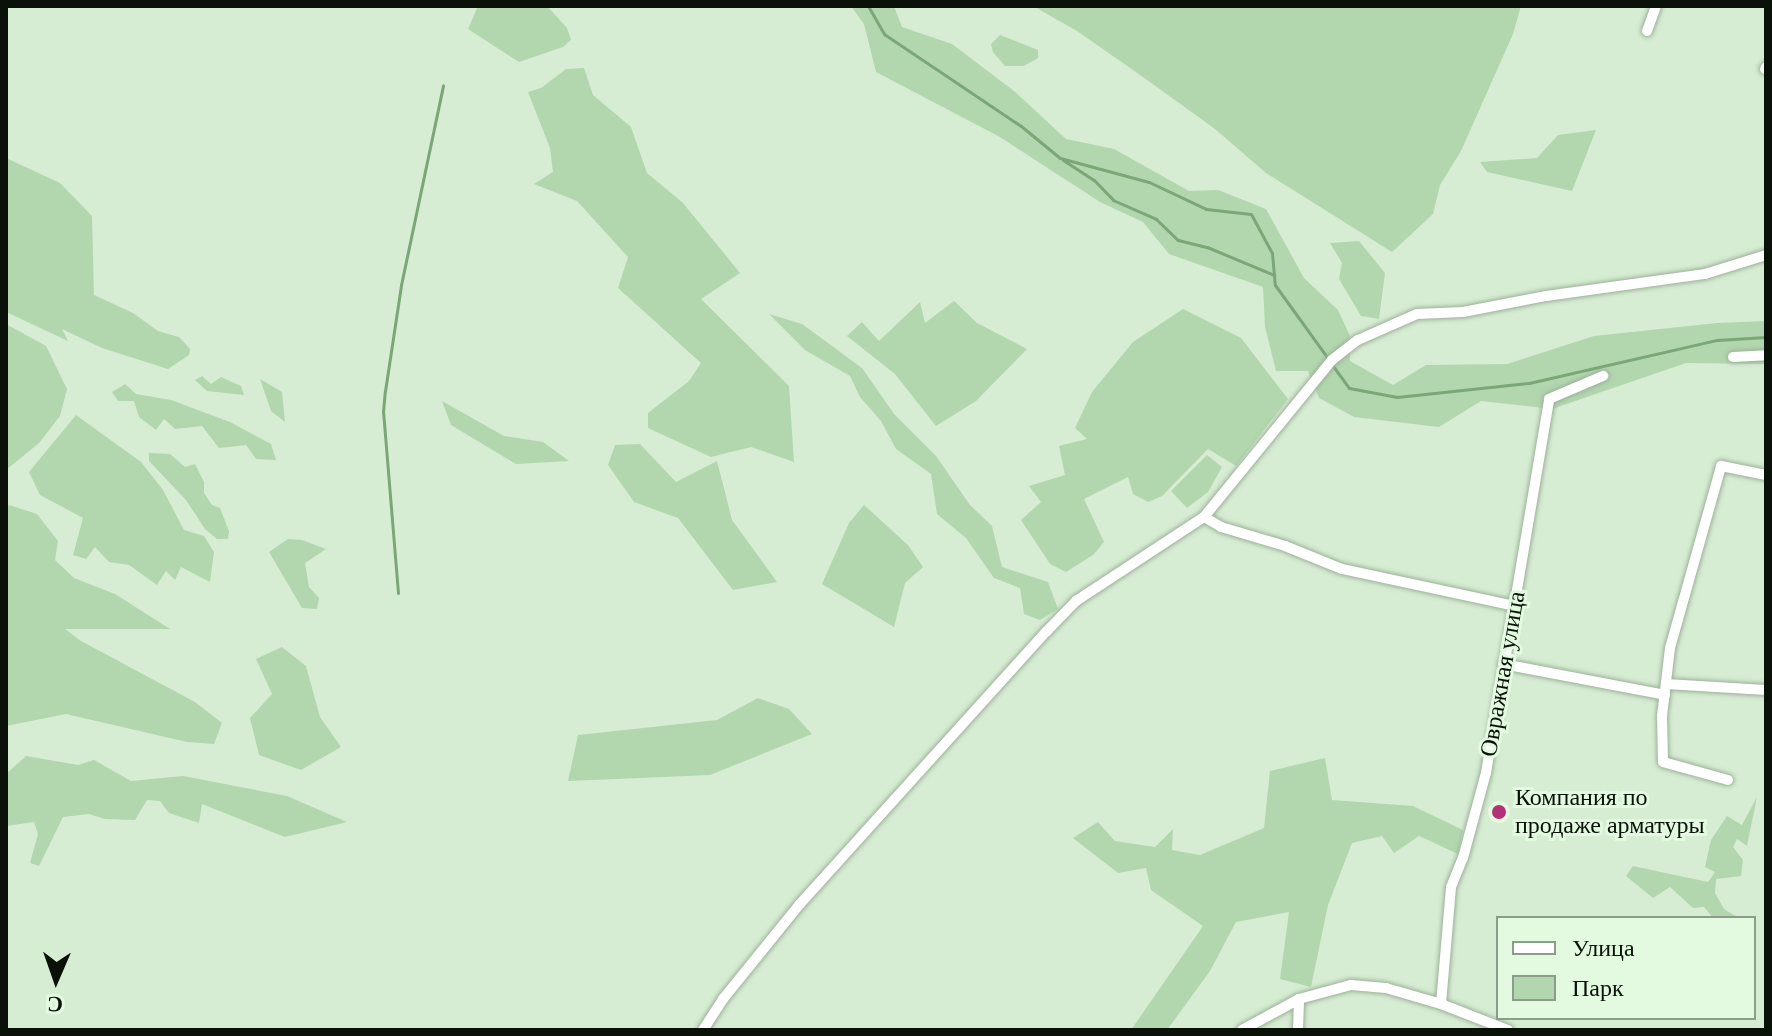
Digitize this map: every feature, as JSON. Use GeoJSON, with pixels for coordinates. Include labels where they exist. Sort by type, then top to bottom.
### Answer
{"type":"FeatureCollection","features":[{"type":"Feature","properties":{"kind":"street"},"geometry":{"type":"LineString","coordinates":[[1647,31],[1656,6]]}},
{"type":"Feature","properties":{"kind":"street"},"geometry":{"type":"LineString","coordinates":[[703,1030],[723,999],[800,904],[1046,632],[1076,601],[1204,517],[1330,363],[1358,340],[1417,314],[1463,312],[1546,296],[1705,274],[1766,255]]}},
{"type":"Feature","properties":{"kind":"street"},"geometry":{"type":"LineString","coordinates":[[1733,357],[1766,355]]}},
{"type":"Feature","properties":{"kind":"street","name":"Овражная улица"},"geometry":{"type":"LineString","coordinates":[[1441,1004],[1451,887],[1463,858],[1486,773],[1549,399],[1603,376]]}},
{"type":"Feature","properties":{"kind":"street"},"geometry":{"type":"LineString","coordinates":[[1728,780],[1663,762],[1665,690],[1670,648],[1721,466],[1766,475]]}},
{"type":"Feature","properties":{"kind":"street"},"geometry":{"type":"LineString","coordinates":[[1204,517],[1221,527],[1285,546],[1342,569],[1514,606]]}},
{"type":"Feature","properties":{"kind":"street"},"geometry":{"type":"LineString","coordinates":[[1503,664],[1665,690],[1766,690]]}},
{"type":"Feature","properties":{"kind":"street"},"geometry":{"type":"LineString","coordinates":[[1242,1030],[1299,999],[1351,985],[1386,988],[1441,1004],[1502,1029]]}},
{"type":"Feature","properties":{"kind":"street"},"geometry":{"type":"LineString","coordinates":[[1298,1030],[1299,999]]}},
{"type":"Feature","properties":{"kind":"green space"},"geometry":{"type":"Polygon","coordinates":[[[478,6],[547,6],[567,28],[571,40],[563,47],[519,62],[468,29],[478,6]]]}},
{"type":"Feature","properties":{"kind":"green space"},"geometry":{"type":"Polygon","coordinates":[[[851,6],[894,6],[902,27],[952,44],[1014,91],[1066,139],[1114,149],[1189,191],[1218,190],[1266,209],[1304,278],[1338,310],[1350,336],[1350,361],[1393,385],[1426,365],[1507,364],[1594,336],[1717,323],[1766,321],[1766,364],[1686,363],[1552,409],[1481,401],[1439,427],[1354,417],[1319,398],[1308,371],[1276,371],[1265,327],[1263,287],[1169,254],[1143,222],[1100,202],[1000,137],[876,72],[864,24],[851,6]]]}},
{"type":"Feature","properties":{"kind":"green space"},"geometry":{"type":"Polygon","coordinates":[[[1033,6],[1521,6],[1513,34],[1461,151],[1440,185],[1433,214],[1392,252],[1266,173],[1215,129],[1143,77],[1077,31],[1033,6]]]}},
{"type":"Feature","properties":{"kind":"green space"},"geometry":{"type":"Polygon","coordinates":[[[1000,35],[1038,50],[1038,58],[1024,66],[1005,66],[993,52],[991,44],[1000,35]]]}},
{"type":"Feature","properties":{"kind":"green space"},"geometry":{"type":"Polygon","coordinates":[[[584,68],[593,95],[631,127],[647,173],[683,203],[740,273],[701,299],[789,386],[794,462],[751,447],[711,457],[648,428],[648,413],[689,381],[701,363],[618,288],[628,257],[577,201],[534,184],[553,172],[550,148],[528,92],[541,88],[566,69],[584,68]]]}},
{"type":"Feature","properties":{"kind":"green space"},"geometry":{"type":"Polygon","coordinates":[[[1596,130],[1572,191],[1487,172],[1480,162],[1537,158],[1558,135],[1596,130]]]}},
{"type":"Feature","properties":{"kind":"green space"},"geometry":{"type":"Polygon","coordinates":[[[6,158],[60,183],[92,216],[94,295],[133,313],[158,331],[179,337],[190,349],[189,355],[168,369],[102,348],[62,329],[68,341],[6,312],[6,158]]]}},
{"type":"Feature","properties":{"kind":"green space"},"geometry":{"type":"Polygon","coordinates":[[[1359,241],[1385,273],[1379,319],[1361,316],[1339,279],[1342,263],[1330,243],[1359,241]]]}},
{"type":"Feature","properties":{"kind":"green space"},"geometry":{"type":"Polygon","coordinates":[[[954,301],[977,323],[1027,349],[976,401],[936,426],[895,374],[847,336],[862,322],[879,341],[920,302],[925,323],[954,301]]]}},
{"type":"Feature","properties":{"kind":"green space"},"geometry":{"type":"Polygon","coordinates":[[[1183,309],[1241,338],[1288,399],[1236,466],[1208,449],[1162,496],[1148,502],[1133,494],[1128,477],[1084,499],[1104,542],[1093,555],[1066,572],[1050,564],[1021,520],[1041,502],[1029,486],[1065,475],[1059,446],[1087,439],[1075,428],[1092,392],[1133,342],[1183,309]]]}},
{"type":"Feature","properties":{"kind":"green space"},"geometry":{"type":"Polygon","coordinates":[[[769,314],[802,324],[862,368],[894,414],[936,456],[970,505],[992,526],[1002,567],[1048,582],[1058,609],[1040,620],[1024,614],[1020,588],[994,578],[966,538],[937,514],[931,474],[896,449],[881,421],[860,397],[850,376],[805,350],[769,314]]]}},
{"type":"Feature","properties":{"kind":"green space"},"geometry":{"type":"Polygon","coordinates":[[[6,324],[46,346],[67,389],[60,416],[39,443],[6,470],[6,324]]]}},
{"type":"Feature","properties":{"kind":"green space"},"geometry":{"type":"Polygon","coordinates":[[[202,376],[211,384],[221,377],[241,386],[244,395],[207,391],[195,380],[202,376]]]}},
{"type":"Feature","properties":{"kind":"green space"},"geometry":{"type":"Polygon","coordinates":[[[260,379],[282,392],[285,422],[271,411],[260,379]]]}},
{"type":"Feature","properties":{"kind":"green space"},"geometry":{"type":"Polygon","coordinates":[[[125,384],[136,394],[171,400],[230,422],[271,444],[276,460],[256,459],[246,445],[219,448],[202,426],[175,429],[164,419],[156,430],[139,417],[134,401],[118,401],[112,392],[125,384]]]}},
{"type":"Feature","properties":{"kind":"green space"},"geometry":{"type":"Polygon","coordinates":[[[442,401],[504,436],[543,442],[569,461],[516,464],[451,425],[442,401]]]}},
{"type":"Feature","properties":{"kind":"green space"},"geometry":{"type":"Polygon","coordinates":[[[76,415],[141,462],[163,490],[184,530],[204,536],[214,552],[210,582],[181,567],[175,580],[166,571],[157,585],[129,565],[109,562],[95,547],[86,559],[73,555],[83,518],[40,495],[29,472],[76,415]]]}},
{"type":"Feature","properties":{"kind":"green space"},"geometry":{"type":"Polygon","coordinates":[[[640,444],[676,482],[717,461],[732,520],[777,582],[733,590],[678,518],[634,502],[608,465],[615,445],[640,444]]]}},
{"type":"Feature","properties":{"kind":"green space"},"geometry":{"type":"Polygon","coordinates":[[[149,453],[170,454],[185,467],[195,464],[204,482],[204,493],[212,505],[220,508],[229,531],[228,539],[217,539],[205,529],[186,500],[149,461],[149,453]]]}},
{"type":"Feature","properties":{"kind":"green space"},"geometry":{"type":"Polygon","coordinates":[[[1207,455],[1222,467],[1208,492],[1187,508],[1171,491],[1207,455]]]}},
{"type":"Feature","properties":{"kind":"green space"},"geometry":{"type":"Polygon","coordinates":[[[9,505],[37,514],[58,541],[55,560],[74,578],[115,594],[170,629],[65,629],[81,641],[195,702],[222,723],[214,744],[187,742],[66,714],[6,726],[6,509],[9,505]]]}},
{"type":"Feature","properties":{"kind":"green space"},"geometry":{"type":"Polygon","coordinates":[[[864,505],[908,545],[923,567],[905,583],[894,627],[822,584],[849,523],[864,505]]]}},
{"type":"Feature","properties":{"kind":"green space"},"geometry":{"type":"Polygon","coordinates":[[[288,539],[302,540],[326,549],[305,563],[309,587],[319,598],[317,609],[302,608],[269,552],[288,539]]]}},
{"type":"Feature","properties":{"kind":"green space"},"geometry":{"type":"Polygon","coordinates":[[[282,647],[306,666],[320,717],[341,747],[301,770],[259,755],[250,718],[272,694],[256,659],[282,647]]]}},
{"type":"Feature","properties":{"kind":"green space"},"geometry":{"type":"Polygon","coordinates":[[[758,698],[789,709],[812,734],[710,775],[568,781],[578,735],[717,720],[758,698]]]}},
{"type":"Feature","properties":{"kind":"green space"},"geometry":{"type":"Polygon","coordinates":[[[26,756],[78,765],[94,760],[131,781],[183,776],[287,796],[347,822],[285,837],[202,804],[199,823],[169,813],[160,801],[147,800],[135,820],[105,819],[89,814],[63,817],[39,866],[30,863],[38,834],[34,822],[6,826],[6,774],[26,756]]]}},
{"type":"Feature","properties":{"kind":"green space"},"geometry":{"type":"Polygon","coordinates":[[[1325,758],[1332,800],[1413,806],[1463,830],[1458,854],[1419,836],[1394,853],[1382,836],[1352,843],[1328,905],[1311,987],[1280,979],[1289,912],[1236,922],[1210,971],[1167,1030],[1131,1030],[1203,926],[1151,890],[1146,868],[1118,873],[1073,838],[1098,822],[1115,841],[1155,847],[1173,829],[1172,850],[1200,855],[1264,828],[1270,771],[1325,758]]]}},
{"type":"Feature","properties":{"kind":"green space"},"geometry":{"type":"Polygon","coordinates":[[[1757,797],[1747,846],[1737,839],[1733,847],[1743,860],[1741,876],[1716,879],[1715,893],[1724,909],[1736,916],[1711,916],[1704,907],[1693,908],[1670,887],[1653,898],[1626,876],[1633,866],[1708,882],[1715,872],[1705,867],[1711,840],[1727,816],[1742,825],[1757,797]]]}},
{"type":"Feature","properties":{"kind":"waterway"},"geometry":{"type":"LineString","coordinates":[[868,6],[884,34],[1021,126],[1060,158],[1149,182],[1206,209],[1251,214],[1272,253],[1275,285],[1329,360]]}},
{"type":"Feature","properties":{"kind":"waterway"},"geometry":{"type":"LineString","coordinates":[[398,593],[383,412],[401,285],[443,85]]}},
{"type":"Feature","properties":{"kind":"waterway"},"geometry":{"type":"LineString","coordinates":[[1063,160],[1094,180],[1113,200],[1156,219],[1178,240],[1207,247],[1274,275]]}},
{"type":"Feature","properties":{"kind":"waterway"},"geometry":{"type":"LineString","coordinates":[[1333,366],[1349,388],[1397,397],[1529,383],[1717,340],[1766,337]]}},
{"type":"Feature","properties":{"kind":"place","name":"Компания по продаже арматуры"},"geometry":{"type":"Point","coordinates":[1499,812]}}]}
